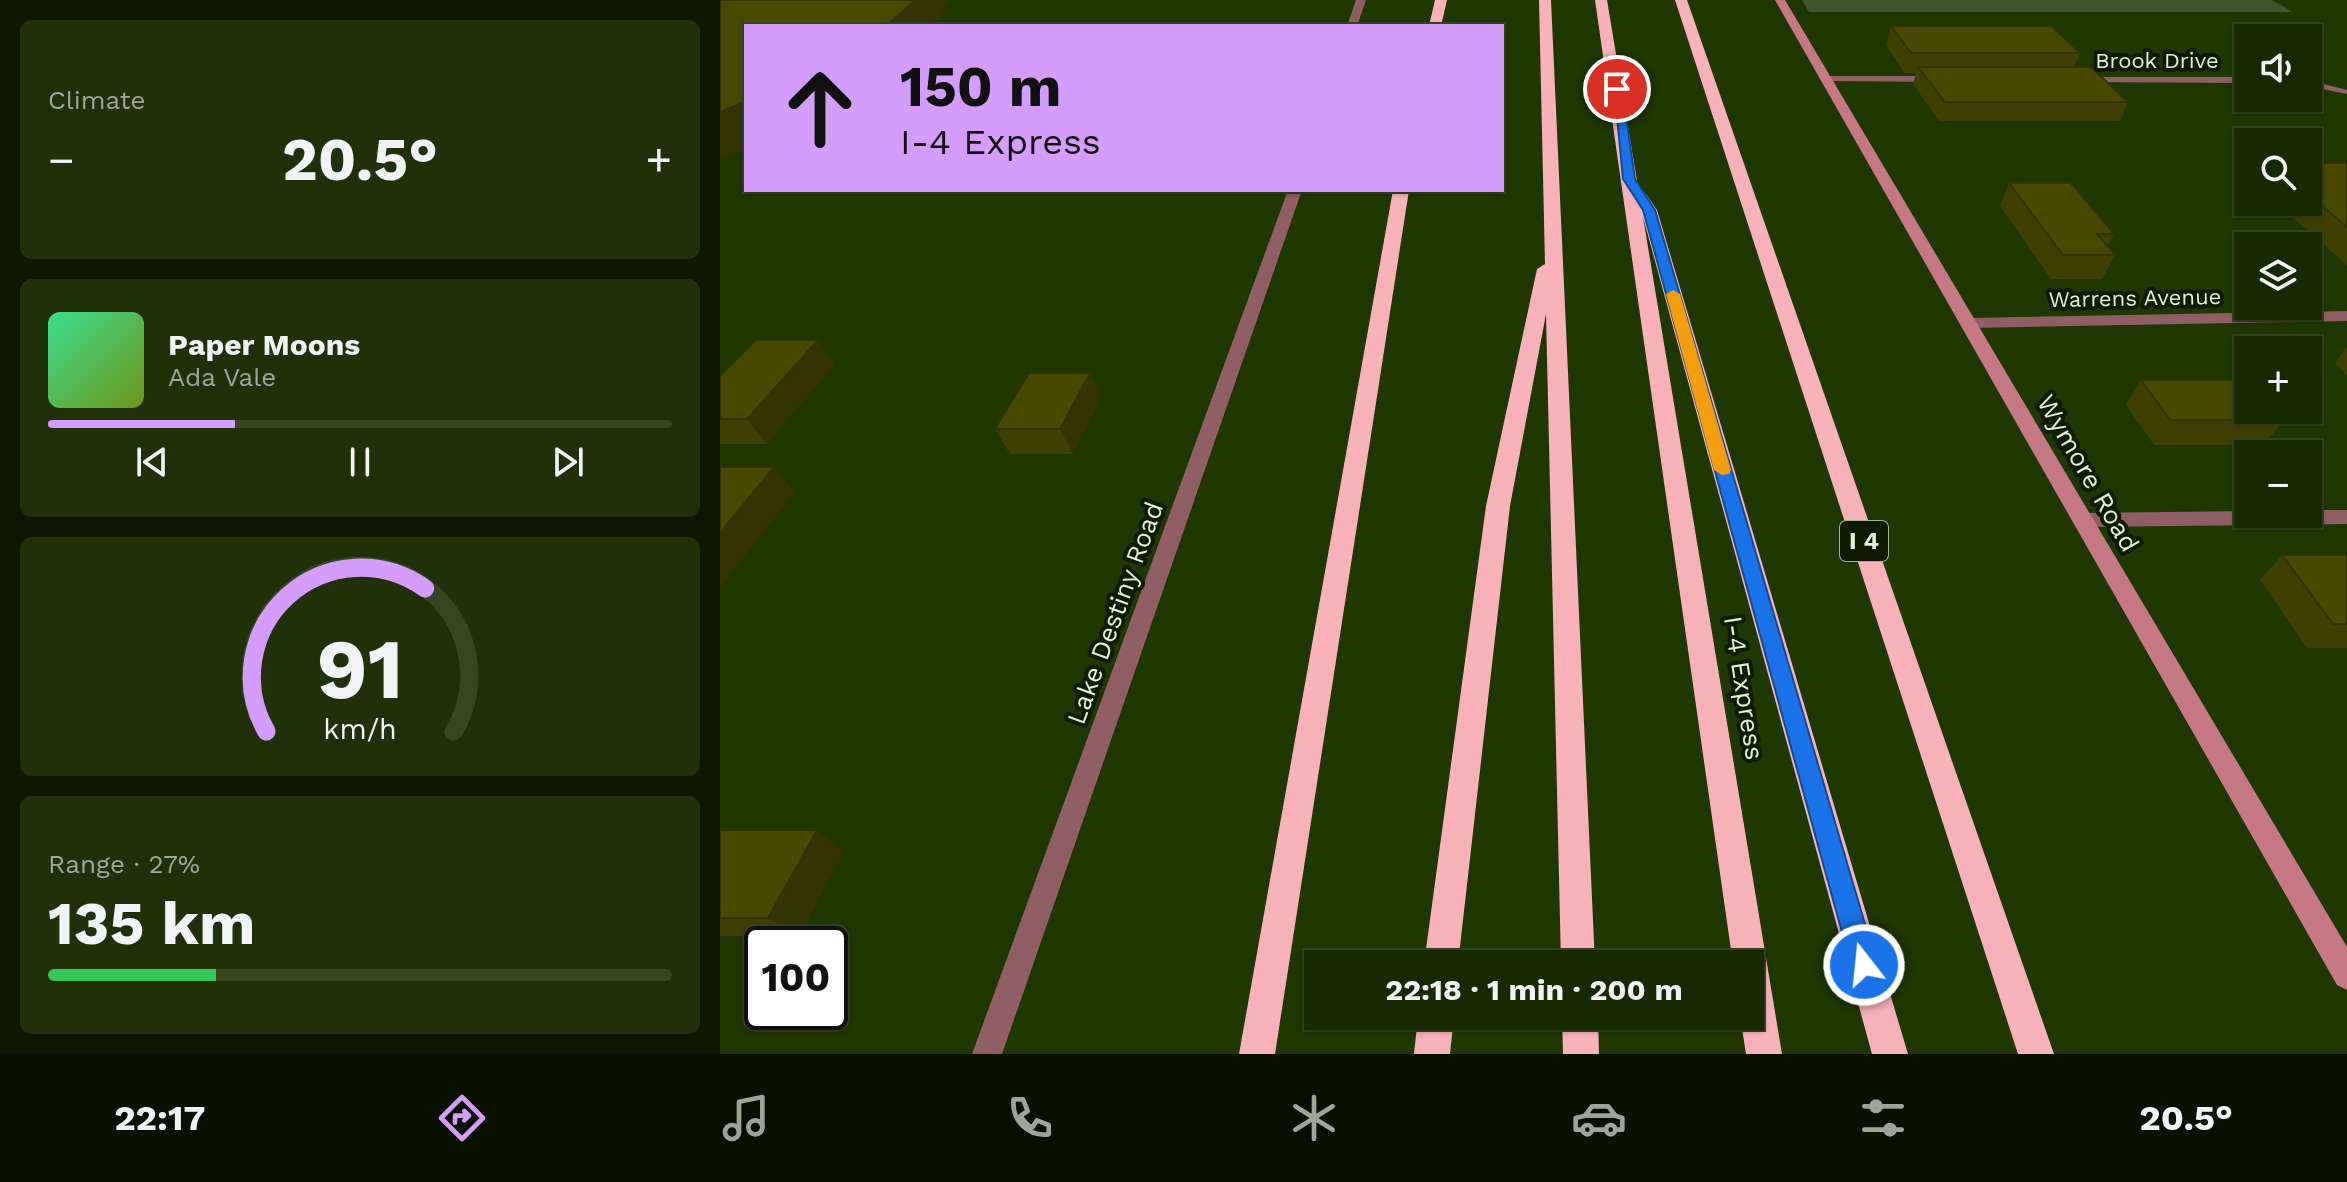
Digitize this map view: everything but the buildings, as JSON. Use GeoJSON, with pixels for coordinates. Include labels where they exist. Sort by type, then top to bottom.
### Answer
{"type":"FeatureCollection","features":[{"type":"Feature","properties":{"kind":"highway"},"geometry":{"type":"LineString","coordinates":[[1435,24],[1441,0]]}},
{"type":"Feature","properties":{"kind":"highway"},"geometry":{"type":"LineString","coordinates":[[1545,0],[1578,950]]}},
{"type":"Feature","properties":{"kind":"highway","name":"I-4 Express"},"geometry":{"type":"LineString","coordinates":[[1601,0],[1764,1054]]}},
{"type":"Feature","properties":{"kind":"highway","name":"I 4"},"geometry":{"type":"LineString","coordinates":[[1681,0],[2036,1054]]}},
{"type":"Feature","properties":{"kind":"highway"},"geometry":{"type":"LineString","coordinates":[[1629,179],[1649,210],[1890,1054]]}},
{"type":"Feature","properties":{"kind":"highway"},"geometry":{"type":"LineString","coordinates":[[1257,1054],[1401,192]]}},
{"type":"Feature","properties":{"kind":"highway"},"geometry":{"type":"LineString","coordinates":[[1443,950],[1498,506],[1554,228]]}},
{"type":"Feature","properties":{"kind":"highway"},"geometry":{"type":"LineString","coordinates":[[1432,1054],[1435,1030]]}},
{"type":"Feature","properties":{"kind":"highway"},"geometry":{"type":"LineString","coordinates":[[1580,1030],[1581,1054]]}},
{"type":"Feature","properties":{"kind":"main road","name":"Wymore Road"},"geometry":{"type":"LineString","coordinates":[[1780,0],[1971,323],[2347,975]]}},
{"type":"Feature","properties":{"kind":"street"},"geometry":{"type":"LineString","coordinates":[[1353,24],[1361,0]]}},
{"type":"Feature","properties":{"kind":"street"},"geometry":{"type":"LineString","coordinates":[[1826,79],[1947,79]]}},
{"type":"Feature","properties":{"kind":"street","name":"Brook Drive"},"geometry":{"type":"LineString","coordinates":[[2070,80],[2234,80]]}},
{"type":"Feature","properties":{"kind":"street"},"geometry":{"type":"LineString","coordinates":[[2322,87],[2343,92]]}},
{"type":"Feature","properties":{"kind":"street","name":"Lake Destiny Road"},"geometry":{"type":"LineString","coordinates":[[987,1054],[1294,192]]}},
{"type":"Feature","properties":{"kind":"street","name":"Warrens Avenue"},"geometry":{"type":"LineString","coordinates":[[1971,323],[2347,316]]}},
{"type":"Feature","properties":{"kind":"street"},"geometry":{"type":"LineString","coordinates":[[2084,520],[2347,517]]}},
{"type":"Feature","properties":{"kind":"green space"},"geometry":{"type":"Polygon","coordinates":[[[1802,0],[2272,0],[2293,12],[1809,12],[1802,0]]]}},
{"type":"Feature","properties":{"kind":"slow traffic"},"geometry":{"type":"LineString","coordinates":[[1673,294],[1722,470]]}},
{"type":"Feature","properties":{"kind":"route"},"geometry":{"type":"LineString","coordinates":[[1617,89],[1629,179],[1649,210],[1864,965]]}}]}
